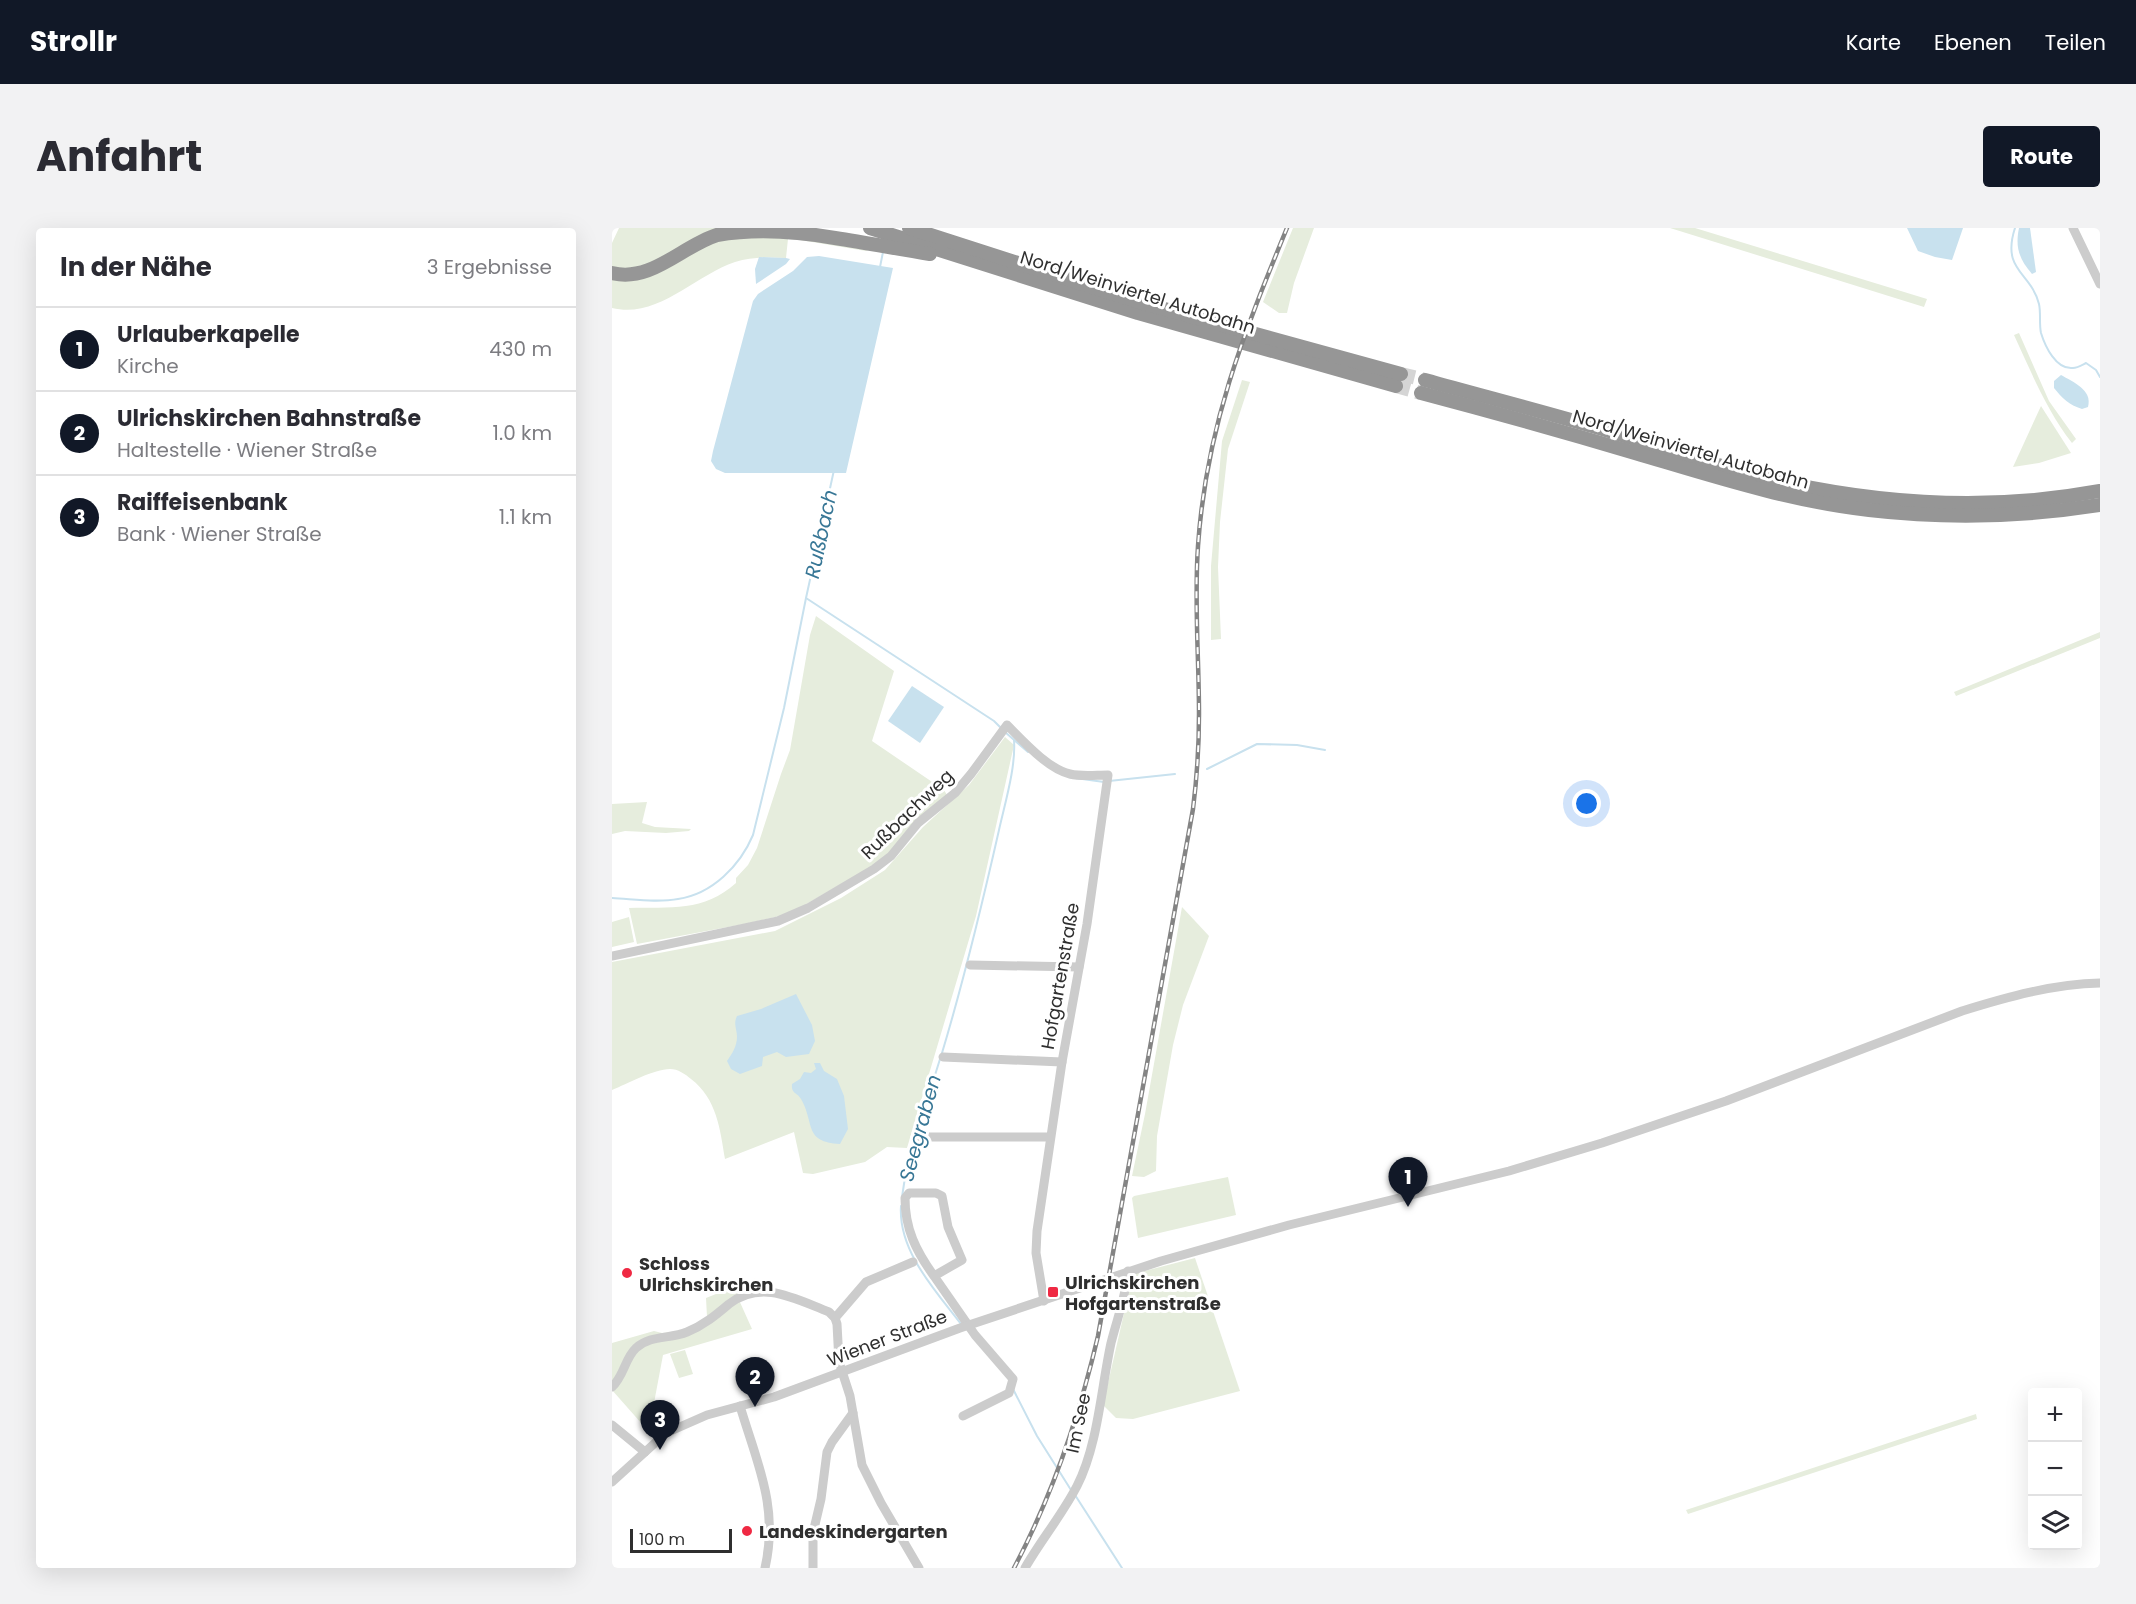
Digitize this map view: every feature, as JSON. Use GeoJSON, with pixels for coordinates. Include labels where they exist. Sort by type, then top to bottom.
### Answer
{"type":"FeatureCollection","features":[{"type":"Feature","properties":{"kind":"highway"},"geometry":{"type":"LineString","coordinates":[[612,273],[637,274],[650,270],[688,248],[713,237],[761,228],[978,255]]}},
{"type":"Feature","properties":{"kind":"highway","name":"Nord/Weinviertel Autobahn"},"geometry":{"type":"LineString","coordinates":[[870,228],[978,255]]}},
{"type":"Feature","properties":{"kind":"highway","name":"Nord/Weinviertel Autobahn"},"geometry":{"type":"LineString","coordinates":[[909,228],[978,255],[1180,326],[1398,380]]}},
{"type":"Feature","properties":{"kind":"highway"},"geometry":{"type":"LineString","coordinates":[[926,228],[978,255]]}},
{"type":"Feature","properties":{"kind":"highway","name":"Nord/Weinviertel Autobahn"},"geometry":{"type":"LineString","coordinates":[[2100,491],[2035,500],[1982,502],[1918,501],[1835,492],[1756,475],[1585,424],[1423,387],[1755,489],[1836,506],[1923,515],[1986,516],[2036,513],[2100,505]]}},
{"type":"Feature","properties":{"kind":"street"},"geometry":{"type":"LineString","coordinates":[[2073,228],[2100,284]]}},
{"type":"Feature","properties":{"kind":"street","name":"Hofgartenstraße"},"geometry":{"type":"LineString","coordinates":[[1004,729],[1053,766],[1068,774],[1108,774],[1037,1231],[1036,1253],[1044,1301]]}},
{"type":"Feature","properties":{"kind":"street","name":"Rußbachweg"},"geometry":{"type":"LineString","coordinates":[[612,956],[751,928],[778,921],[808,908],[884,862],[918,823],[941,806],[966,780],[1004,729]]}},
{"type":"Feature","properties":{"kind":"street"},"geometry":{"type":"LineString","coordinates":[[970,965],[1079,967]]}},
{"type":"Feature","properties":{"kind":"street","name":"Wiener Straße"},"geometry":{"type":"LineString","coordinates":[[612,1482],[657,1440],[675,1428],[707,1415],[783,1394],[965,1327],[1128,1271],[1316,1218],[1475,1180],[1571,1153],[1726,1101],[1962,1011],[1994,1001],[2050,988],[2100,983]]}},
{"type":"Feature","properties":{"kind":"street"},"geometry":{"type":"LineString","coordinates":[[943,1058],[1062,1062]]}},
{"type":"Feature","properties":{"kind":"street"},"geometry":{"type":"LineString","coordinates":[[918,1137],[1050,1137]]}},
{"type":"Feature","properties":{"kind":"street"},"geometry":{"type":"LineString","coordinates":[[934,1276],[962,1260],[948,1227],[942,1196],[936,1192],[909,1193],[905,1198],[908,1227],[913,1242],[965,1327],[1013,1379],[1012,1387],[963,1416]]}},
{"type":"Feature","properties":{"kind":"street"},"geometry":{"type":"LineString","coordinates":[[835,1318],[866,1282],[913,1262]]}},
{"type":"Feature","properties":{"kind":"street","name":"Im See"},"geometry":{"type":"LineString","coordinates":[[1025,1568],[1077,1487],[1091,1449],[1112,1341],[1127,1288],[1128,1271]]}},
{"type":"Feature","properties":{"kind":"street"},"geometry":{"type":"LineString","coordinates":[[612,1387],[620,1378],[633,1351],[641,1344],[651,1339],[676,1336],[700,1327],[731,1303],[750,1293],[768,1291],[829,1312],[835,1318],[839,1362],[850,1396],[862,1465],[919,1568]]}},
{"type":"Feature","properties":{"kind":"street"},"geometry":{"type":"LineString","coordinates":[[740,1406],[768,1495],[770,1532],[765,1568]]}},
{"type":"Feature","properties":{"kind":"street"},"geometry":{"type":"LineString","coordinates":[[813,1568],[813,1533],[821,1499],[827,1452],[853,1413]]}},
{"type":"Feature","properties":{"kind":"street"},"geometry":{"type":"LineString","coordinates":[[612,1425],[645,1452]]}},
{"type":"Feature","properties":{"kind":"green space"},"geometry":{"type":"Polygon","coordinates":[[[619,228],[726,228],[635,270],[612,267],[612,243],[619,228]]]}},
{"type":"Feature","properties":{"kind":"green space"},"geometry":{"type":"Polygon","coordinates":[[[1293,228],[1314,228],[1294,283],[1287,313],[1279,313],[1263,302],[1293,228]]]}},
{"type":"Feature","properties":{"kind":"green space"},"geometry":{"type":"Polygon","coordinates":[[[1670,228],[1695,228],[1927,299],[1924,307],[1670,228]]]}},
{"type":"Feature","properties":{"kind":"green space"},"geometry":{"type":"Polygon","coordinates":[[[756,233],[871,249],[866,251],[788,239],[786,258],[760,258],[735,262],[660,302],[629,310],[612,308],[612,278],[710,243],[756,233]]]}},
{"type":"Feature","properties":{"kind":"green space"},"geometry":{"type":"Polygon","coordinates":[[[2019,333],[2049,401],[2076,439],[2072,443],[2047,405],[2033,377],[2014,335],[2019,333]]]}},
{"type":"Feature","properties":{"kind":"green space"},"geometry":{"type":"Polygon","coordinates":[[[1242,380],[1250,382],[1228,449],[1220,522],[1218,567],[1221,639],[1211,640],[1211,566],[1222,441],[1242,380]]]}},
{"type":"Feature","properties":{"kind":"green space"},"geometry":{"type":"Polygon","coordinates":[[[2041,406],[2071,453],[2039,463],[2013,467],[2041,406]]]}},
{"type":"Feature","properties":{"kind":"green space"},"geometry":{"type":"Polygon","coordinates":[[[816,616],[894,671],[872,741],[944,790],[947,795],[881,861],[789,914],[637,944],[629,908],[686,906],[712,899],[736,883],[736,878],[748,865],[757,848],[790,750],[810,635],[816,616]]]}},
{"type":"Feature","properties":{"kind":"green space"},"geometry":{"type":"Polygon","coordinates":[[[2100,632],[2100,638],[1956,696],[1954,692],[2100,632]]]}},
{"type":"Feature","properties":{"kind":"green space"},"geometry":{"type":"Polygon","coordinates":[[[1005,737],[1014,745],[976,916],[907,1148],[887,1147],[865,1162],[813,1174],[803,1173],[794,1132],[725,1159],[719,1126],[712,1105],[700,1087],[684,1074],[673,1069],[664,1070],[612,1090],[612,962],[775,931],[841,898],[885,870],[923,827],[969,785],[1005,737]]]}},
{"type":"Feature","properties":{"kind":"green space"},"geometry":{"type":"Polygon","coordinates":[[[647,802],[642,823],[655,827],[691,829],[666,833],[625,831],[612,834],[612,804],[647,802]]]}},
{"type":"Feature","properties":{"kind":"green space"},"geometry":{"type":"Polygon","coordinates":[[[1182,907],[1209,936],[1183,1005],[1173,1045],[1157,1136],[1156,1171],[1144,1177],[1132,1176],[1145,1114],[1182,907]]]}},
{"type":"Feature","properties":{"kind":"green space"},"geometry":{"type":"Polygon","coordinates":[[[629,917],[634,942],[612,947],[612,922],[629,917]]]}},
{"type":"Feature","properties":{"kind":"green space"},"geometry":{"type":"Polygon","coordinates":[[[1228,1177],[1236,1215],[1138,1238],[1132,1198],[1134,1196],[1228,1177]]]}},
{"type":"Feature","properties":{"kind":"green space"},"geometry":{"type":"Polygon","coordinates":[[[1195,1258],[1240,1391],[1133,1419],[1116,1418],[1103,1405],[1133,1274],[1195,1258]]]}},
{"type":"Feature","properties":{"kind":"green space"},"geometry":{"type":"Polygon","coordinates":[[[756,1278],[758,1283],[750,1294],[739,1300],[752,1329],[663,1355],[654,1403],[657,1411],[642,1424],[612,1390],[612,1343],[654,1331],[662,1333],[683,1331],[707,1317],[706,1298],[756,1278]]]}},
{"type":"Feature","properties":{"kind":"green space"},"geometry":{"type":"Polygon","coordinates":[[[685,1350],[693,1374],[679,1378],[670,1354],[685,1350]]]}},
{"type":"Feature","properties":{"kind":"green space"},"geometry":{"type":"Polygon","coordinates":[[[1976,1414],[1977,1419],[1688,1514],[1686,1510],[1976,1414]]]}},
{"type":"Feature","properties":{"kind":"water"},"geometry":{"type":"Polygon","coordinates":[[[1907,228],[1963,228],[1952,260],[1918,251],[1907,228]]]}},
{"type":"Feature","properties":{"kind":"water"},"geometry":{"type":"Polygon","coordinates":[[[2019,228],[2030,228],[2036,272],[2032,274],[2019,253],[2019,228]]]}},
{"type":"Feature","properties":{"kind":"water"},"geometry":{"type":"Polygon","coordinates":[[[819,256],[893,268],[846,473],[725,473],[716,469],[711,461],[713,451],[753,301],[758,294],[793,271],[807,257],[819,256]]]}},
{"type":"Feature","properties":{"kind":"water"},"geometry":{"type":"Polygon","coordinates":[[[759,257],[790,259],[756,284],[755,269],[759,257]]]}},
{"type":"Feature","properties":{"kind":"water"},"geometry":{"type":"Polygon","coordinates":[[[2061,375],[2085,391],[2089,401],[2088,407],[2082,409],[2073,405],[2057,392],[2054,388],[2054,381],[2061,375]]]}},
{"type":"Feature","properties":{"kind":"water"},"geometry":{"type":"Polygon","coordinates":[[[912,686],[944,707],[920,743],[888,721],[912,686]]]}},
{"type":"Feature","properties":{"kind":"water"},"geometry":{"type":"Polygon","coordinates":[[[796,994],[812,1025],[815,1041],[809,1054],[786,1057],[777,1052],[763,1057],[762,1066],[740,1074],[731,1069],[727,1061],[736,1044],[737,1016],[761,1009],[796,994]]]}},
{"type":"Feature","properties":{"kind":"water"},"geometry":{"type":"Polygon","coordinates":[[[814,1063],[820,1063],[824,1071],[837,1079],[844,1096],[848,1129],[840,1144],[820,1140],[815,1135],[801,1099],[792,1090],[792,1084],[800,1079],[804,1072],[811,1073],[816,1069],[814,1063]]]}},
{"type":"Feature","properties":{"kind":"waterway"},"geometry":{"type":"LineString","coordinates":[[2015,228],[2012,242],[2014,263],[2035,293],[2040,307],[2041,333],[2048,350],[2061,365],[2075,368],[2086,363],[2096,370],[2100,377]]}},
{"type":"Feature","properties":{"kind":"waterway","name":"Rußbach"},"geometry":{"type":"LineString","coordinates":[[880,267],[883,252]]}},
{"type":"Feature","properties":{"kind":"waterway","name":"Rußbach"},"geometry":{"type":"LineString","coordinates":[[612,898],[661,901],[678,899],[702,891],[733,868],[753,835],[784,708],[834,470]]}},
{"type":"Feature","properties":{"kind":"waterway"},"geometry":{"type":"LineString","coordinates":[[806,598],[994,721],[1001,728]]}},
{"type":"Feature","properties":{"kind":"waterway","name":"Seegraben"},"geometry":{"type":"LineString","coordinates":[[1005,732],[1028,752]]}},
{"type":"Feature","properties":{"kind":"waterway","name":"Seegraben"},"geometry":{"type":"LineString","coordinates":[[942,1053],[958,998],[1007,797],[1012,773],[1014,740]]}},
{"type":"Feature","properties":{"kind":"waterway"},"geometry":{"type":"LineString","coordinates":[[1207,769],[1257,744],[1297,745],[1325,750]]}},
{"type":"Feature","properties":{"kind":"waterway"},"geometry":{"type":"LineString","coordinates":[[1109,781],[1175,774]]}},
{"type":"Feature","properties":{"kind":"waterway"},"geometry":{"type":"LineString","coordinates":[[1068,777],[1104,782]]}},
{"type":"Feature","properties":{"kind":"waterway","name":"Seegraben"},"geometry":{"type":"LineString","coordinates":[[917,1133],[940,1059]]}},
{"type":"Feature","properties":{"kind":"waterway","name":"Seegraben"},"geometry":{"type":"LineString","coordinates":[[902,1197],[915,1139]]}},
{"type":"Feature","properties":{"kind":"waterway","name":"Seegraben"},"geometry":{"type":"LineString","coordinates":[[901,1206],[905,1239],[912,1254],[930,1284],[961,1324]]}},
{"type":"Feature","properties":{"kind":"waterway","name":"Seegraben"},"geometry":{"type":"LineString","coordinates":[[1013,1389],[1037,1436],[1071,1490]]}},
{"type":"Feature","properties":{"kind":"waterway","name":"Seegraben"},"geometry":{"type":"LineString","coordinates":[[1075,1495],[1122,1568]]}},
{"type":"Feature","properties":{"kind":"tunnel"},"geometry":{"type":"LineString","coordinates":[[1401,374],[1425,380]]}},
{"type":"Feature","properties":{"kind":"tunnel"},"geometry":{"type":"LineString","coordinates":[[1396,386],[1421,393]]}},
{"type":"Feature","properties":{"kind":"railway"},"geometry":{"type":"LineString","coordinates":[[1014,1568],[1041,1512],[1064,1455],[1098,1336],[1193,809],[1198,762],[1197,567],[1202,503],[1209,462],[1229,383],[1287,228]]}},
{"type":"Feature","properties":{"kind":"place","name":"Urlauberkapelle"},"geometry":{"type":"Point","coordinates":[1408,1207]}},
{"type":"Feature","properties":{"kind":"place","name":"Schloss Ulrichskirchen"},"geometry":{"type":"Point","coordinates":[627,1273]}},
{"type":"Feature","properties":{"kind":"place","name":"Ulrichskirchen Hofgartenstraße"},"geometry":{"type":"Point","coordinates":[1053,1292]}},
{"type":"Feature","properties":{"kind":"place","name":"Ulrichskirchen Bahnstraße"},"geometry":{"type":"Point","coordinates":[755,1407]}},
{"type":"Feature","properties":{"kind":"place","name":"Raiffeisenbank"},"geometry":{"type":"Point","coordinates":[660,1450]}},
{"type":"Feature","properties":{"kind":"place","name":"Landeskindergarten"},"geometry":{"type":"Point","coordinates":[747,1531]}}]}
